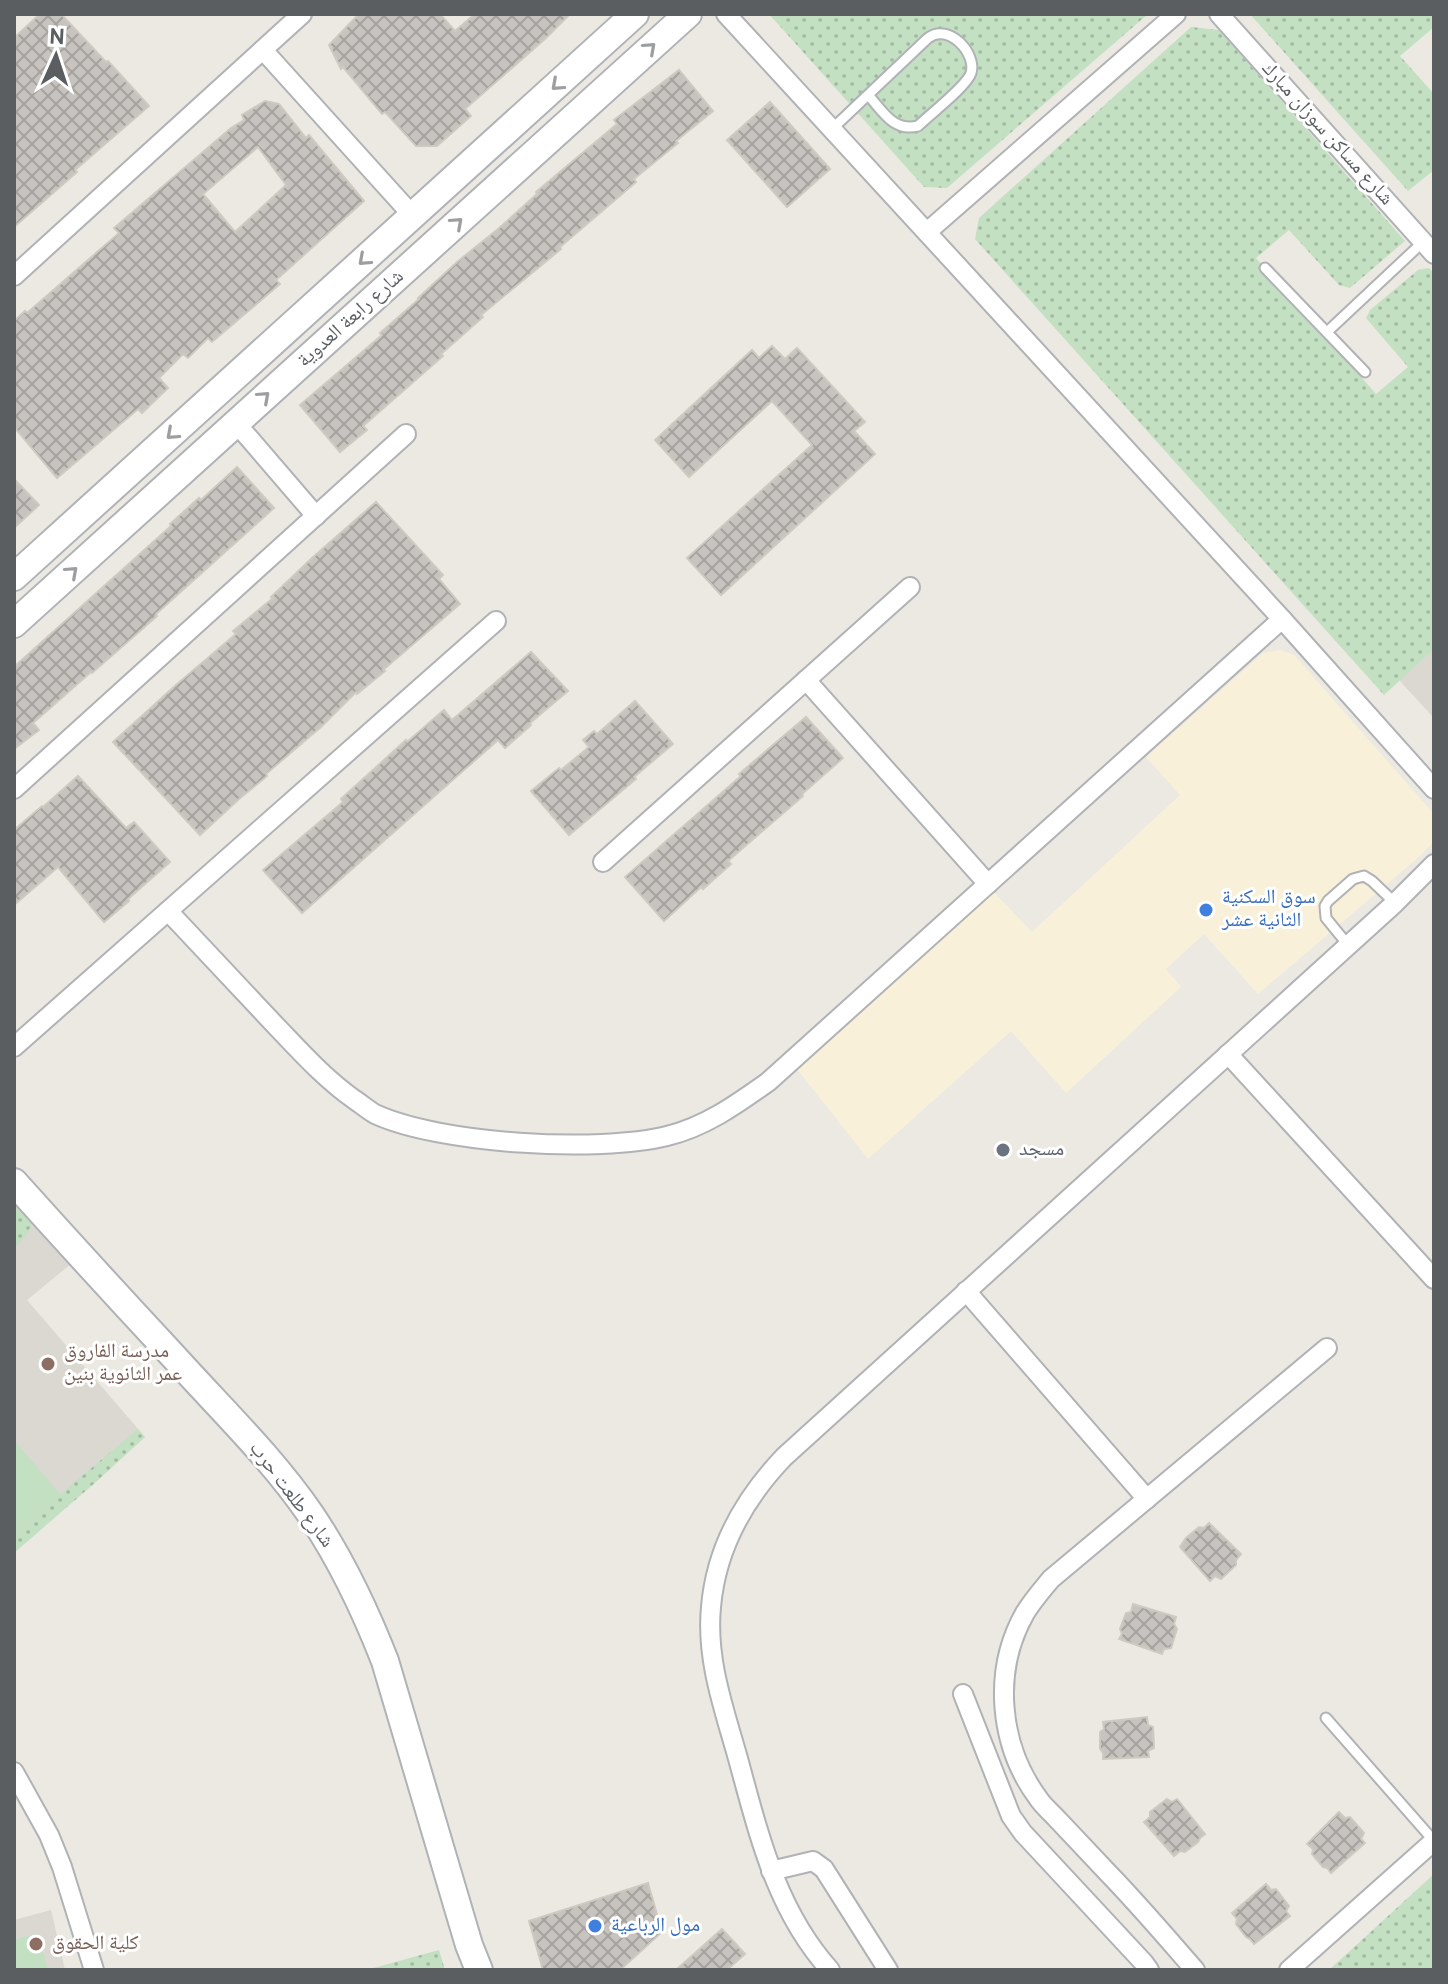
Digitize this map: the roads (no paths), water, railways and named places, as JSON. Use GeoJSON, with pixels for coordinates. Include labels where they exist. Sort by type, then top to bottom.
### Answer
{"type":"FeatureCollection","features":[{"type":"Feature","properties":{"kind":"street"},"geometry":{"type":"LineString","coordinates":[[14,276],[302,14]]}},
{"type":"Feature","properties":{"kind":"street","name":"شارع رابعة العدوية"},"geometry":{"type":"LineString","coordinates":[[14,577],[635,14]]}},
{"type":"Feature","properties":{"kind":"street","name":"شارع رابعة العدوية"},"geometry":{"type":"LineString","coordinates":[[14,624],[688,14]]}},
{"type":"Feature","properties":{"kind":"street"},"geometry":{"type":"LineString","coordinates":[[726,14],[1282,619],[1434,789]]}},
{"type":"Feature","properties":{"kind":"street"},"geometry":{"type":"LineString","coordinates":[[927,232],[1176,14]]}},
{"type":"Feature","properties":{"kind":"street","name":"شارع مساكن سوزان مبارك"},"geometry":{"type":"LineString","coordinates":[[1219,14],[1429,248]]}},
{"type":"Feature","properties":{"kind":"street"},"geometry":{"type":"LineString","coordinates":[[263,50],[413,216]]}},
{"type":"Feature","properties":{"kind":"street"},"geometry":{"type":"LineString","coordinates":[[236,423],[316,516]]}},
{"type":"Feature","properties":{"kind":"street"},"geometry":{"type":"LineString","coordinates":[[14,789],[406,434]]}},
{"type":"Feature","properties":{"kind":"street"},"geometry":{"type":"LineString","coordinates":[[603,862],[910,587]]}},
{"type":"Feature","properties":{"kind":"street"},"geometry":{"type":"LineString","coordinates":[[168,911],[324,1077],[374,1113],[420,1128],[474,1138],[534,1143],[597,1144],[670,1136],[709,1121],[768,1082],[1282,619]]}},
{"type":"Feature","properties":{"kind":"street"},"geometry":{"type":"LineString","coordinates":[[14,1047],[496,621]]}},
{"type":"Feature","properties":{"kind":"street"},"geometry":{"type":"LineString","coordinates":[[806,680],[988,884]]}},
{"type":"Feature","properties":{"kind":"street"},"geometry":{"type":"LineString","coordinates":[[830,1970],[796,1925],[771,1871],[712,1661],[711,1607],[715,1580],[721,1557],[740,1513],[767,1474],[784,1457],[1395,903],[1434,864]]}},
{"type":"Feature","properties":{"kind":"street"},"geometry":{"type":"LineString","coordinates":[[1228,1054],[1434,1279]]}},
{"type":"Feature","properties":{"kind":"street","name":"شارع طلعت حرب"},"geometry":{"type":"LineString","coordinates":[[14,1182],[285,1480],[331,1546],[352,1583],[385,1661],[479,1970]]}},
{"type":"Feature","properties":{"kind":"street"},"geometry":{"type":"LineString","coordinates":[[966,1291],[1147,1499]]}},
{"type":"Feature","properties":{"kind":"street"},"geometry":{"type":"LineString","coordinates":[[1195,1970],[1038,1799],[1012,1750],[1005,1721],[1004,1677],[1008,1655],[1015,1634],[1037,1596],[1051,1579],[1327,1348]]}},
{"type":"Feature","properties":{"kind":"street"},"geometry":{"type":"LineString","coordinates":[[963,1694],[1011,1816],[1023,1833],[1149,1970]]}},
{"type":"Feature","properties":{"kind":"street"},"geometry":{"type":"LineString","coordinates":[[14,1772],[42,1821],[62,1867],[94,1970]]}},
{"type":"Feature","properties":{"kind":"street"},"geometry":{"type":"LineString","coordinates":[[1011,1816],[1038,1799]]}},
{"type":"Feature","properties":{"kind":"street"},"geometry":{"type":"LineString","coordinates":[[1289,1970],[1434,1841]]}},
{"type":"Feature","properties":{"kind":"street"},"geometry":{"type":"LineString","coordinates":[[771,1871],[813,1861],[824,1869],[888,1970]]}},
{"type":"Feature","properties":{"kind":"lane"},"geometry":{"type":"LineString","coordinates":[[832,129],[868,95],[936,33],[953,37],[969,54],[972,66],[969,77],[918,126],[908,128],[896,125],[868,95]]}},
{"type":"Feature","properties":{"kind":"lane"},"geometry":{"type":"LineString","coordinates":[[1327,332],[1429,248]]}},
{"type":"Feature","properties":{"kind":"lane"},"geometry":{"type":"LineString","coordinates":[[1265,268],[1365,372]]}},
{"type":"Feature","properties":{"kind":"lane"},"geometry":{"type":"LineString","coordinates":[[1348,945],[1326,918],[1324,910],[1328,901],[1353,879],[1364,876],[1395,903]]}},
{"type":"Feature","properties":{"kind":"lane"},"geometry":{"type":"LineString","coordinates":[[1326,1718],[1434,1841]]}},
{"type":"Feature","properties":{"kind":"place","name":"سوق السكنية الثانية عشر"},"geometry":{"type":"Point","coordinates":[1206,910]}},
{"type":"Feature","properties":{"kind":"place","name":"مسجد"},"geometry":{"type":"Point","coordinates":[1003,1150]}},
{"type":"Feature","properties":{"kind":"place","name":"مدرسة الفاروق عمر الثانوية بنين"},"geometry":{"type":"Point","coordinates":[48,1364]}},
{"type":"Feature","properties":{"kind":"place","name":"مول الرباعية"},"geometry":{"type":"Point","coordinates":[595,1926]}},
{"type":"Feature","properties":{"kind":"place","name":"كلية الحقوق"},"geometry":{"type":"Point","coordinates":[36,1944]}}]}
